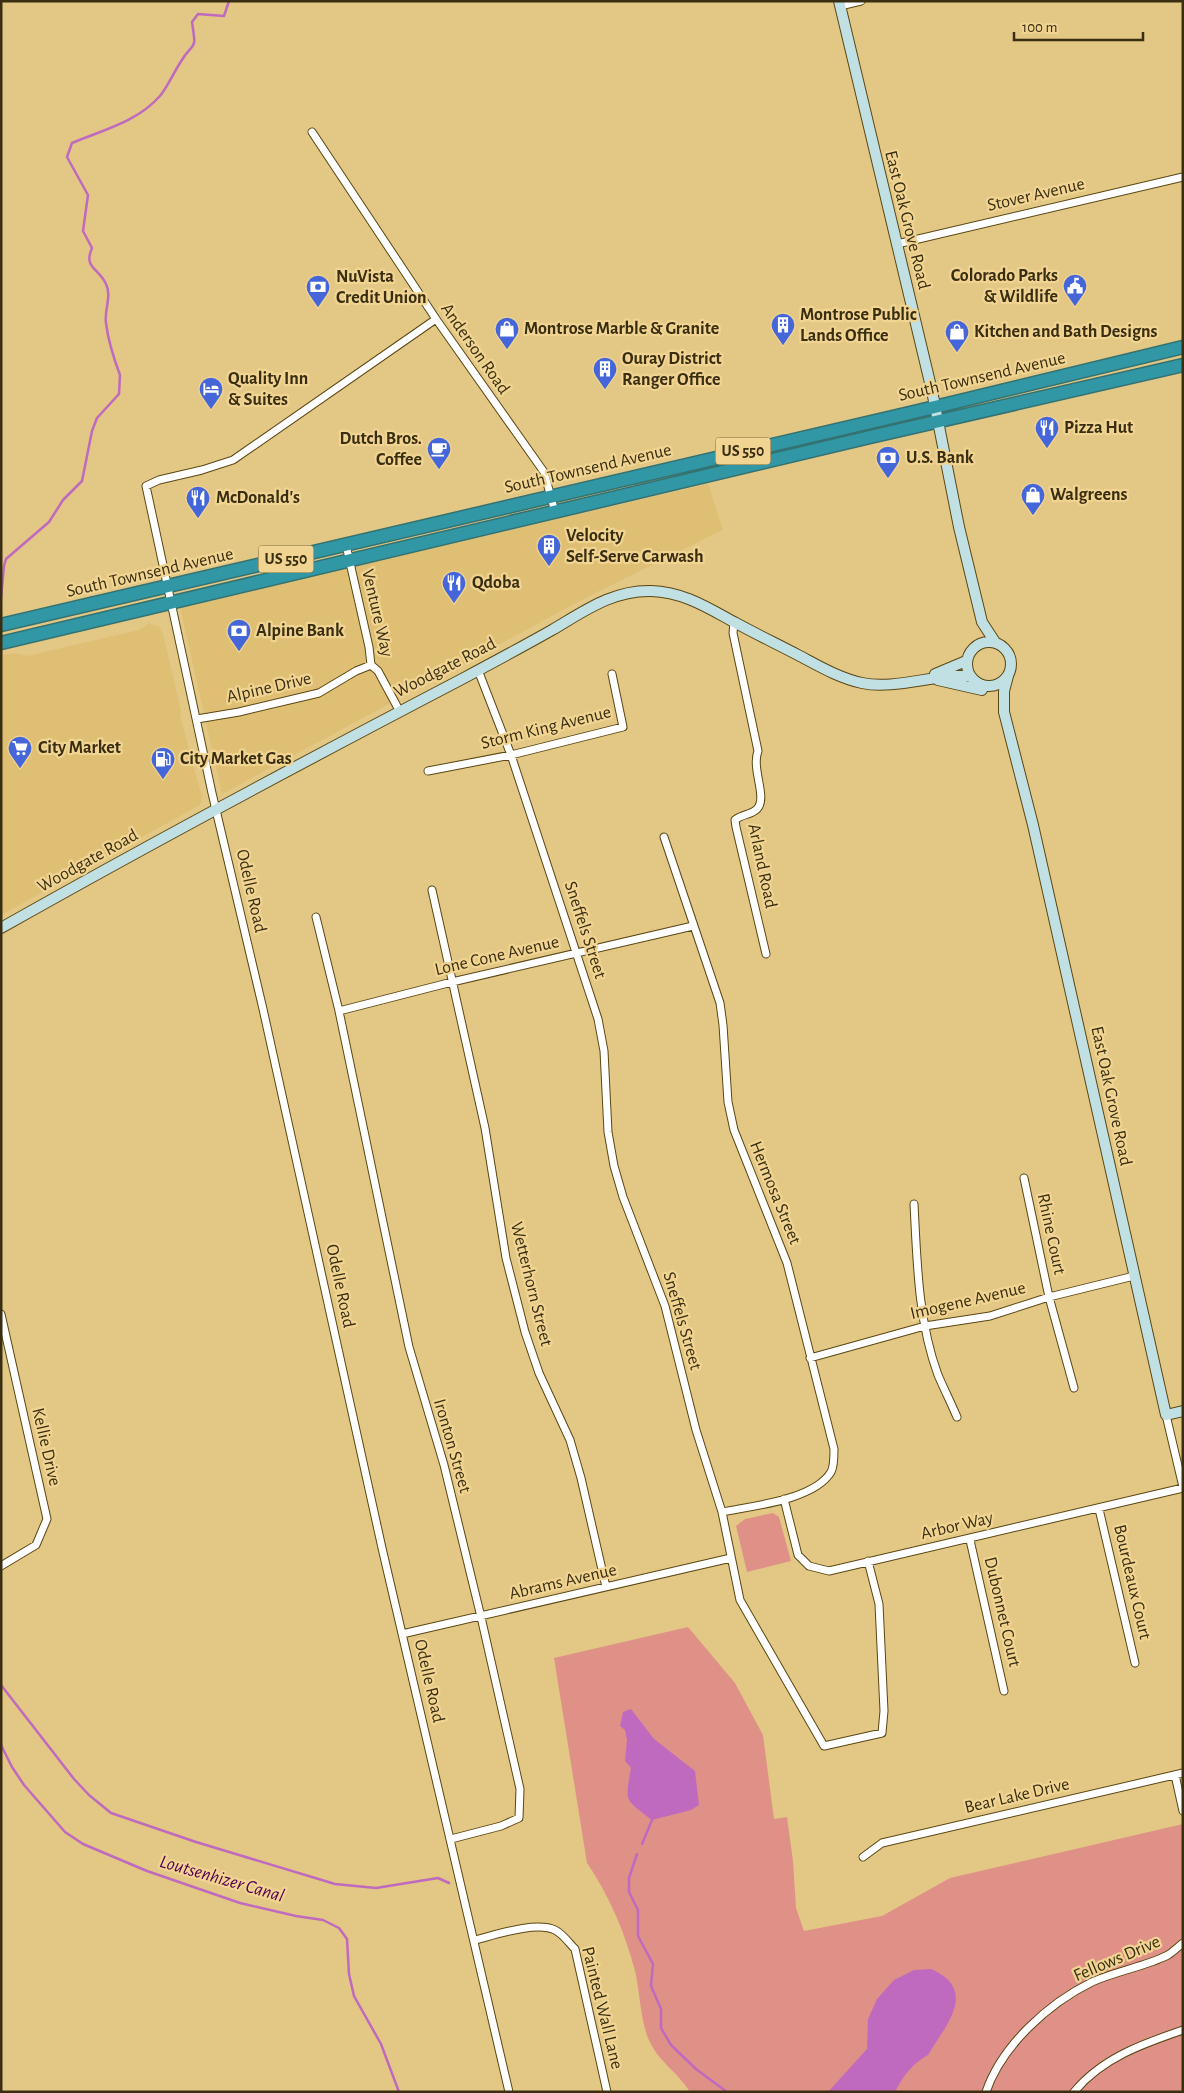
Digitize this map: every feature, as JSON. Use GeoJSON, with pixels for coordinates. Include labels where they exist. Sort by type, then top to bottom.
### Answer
{"type":"FeatureCollection","features":[{"type":"Feature","properties":{"kind":"highway","name":"South Townsend Avenue"},"geometry":{"type":"LineString","coordinates":[[1,625],[1183,347]]}},
{"type":"Feature","properties":{"kind":"highway","name":"South Townsend Avenue"},"geometry":{"type":"LineString","coordinates":[[1,643],[1183,365]]}},
{"type":"Feature","properties":{"kind":"street"},"geometry":{"type":"LineString","coordinates":[[840,4],[861,1]]}},
{"type":"Feature","properties":{"kind":"street","name":"East Oak Grove Road"},"geometry":{"type":"LineString","coordinates":[[840,4],[982,622],[995,642]]}},
{"type":"Feature","properties":{"kind":"street","name":"Anderson Road"},"geometry":{"type":"LineString","coordinates":[[312,132],[436,319],[544,472],[556,512]]}},
{"type":"Feature","properties":{"kind":"street","name":"Stover Avenue"},"geometry":{"type":"LineString","coordinates":[[896,244],[1183,177]]}},
{"type":"Feature","properties":{"kind":"street","name":"Odelle Road"},"geometry":{"type":"LineString","coordinates":[[436,319],[233,460],[202,470],[159,480],[146,486],[216,810],[263,1009],[402,1634],[509,2092]]}},
{"type":"Feature","properties":{"kind":"street","name":"Venture Way"},"geometry":{"type":"LineString","coordinates":[[346,545],[369,647],[371,665],[378,671],[399,710]]}},
{"type":"Feature","properties":{"kind":"street","name":"Woodgate Road"},"geometry":{"type":"LineString","coordinates":[[1,928],[348,740],[399,710],[555,628],[585,608],[624,594],[651,591],[676,594],[705,605],[834,674],[864,684],[888,685],[922,679],[969,676]]}},
{"type":"Feature","properties":{"kind":"street","name":"Arland Road"},"geometry":{"type":"LineString","coordinates":[[734,622],[733,633],[758,751],[755,758],[756,774],[761,797],[760,805],[755,812],[740,816],[735,820],[766,954]]}},
{"type":"Feature","properties":{"kind":"street","name":"East Oak Grove Road"},"geometry":{"type":"LineString","coordinates":[[976,646],[982,622]]}},
{"type":"Feature","properties":{"kind":"street"},"geometry":{"type":"LineString","coordinates":[[995,642],[1007,652],[1010,663],[1008,676],[990,690],[976,683],[969,676],[966,661],[968,655],[976,646],[981,643],[995,642]]}},
{"type":"Feature","properties":{"kind":"street","name":"Woodgate Road"},"geometry":{"type":"LineString","coordinates":[[922,679],[966,661]]}},
{"type":"Feature","properties":{"kind":"street","name":"Alpine Drive"},"geometry":{"type":"LineString","coordinates":[[196,720],[319,693],[356,671],[371,665]]}},
{"type":"Feature","properties":{"kind":"street","name":"Sneffels Street"},"geometry":{"type":"LineString","coordinates":[[478,670],[511,754],[598,1019],[604,1051],[608,1132],[614,1166],[623,1197],[665,1306],[696,1430],[722,1512],[740,1600],[824,1746],[882,1733],[884,1711],[879,1604],[868,1562]]}},
{"type":"Feature","properties":{"kind":"street","name":"Storm King Avenue"},"geometry":{"type":"LineString","coordinates":[[428,771],[623,728],[612,674]]}},
{"type":"Feature","properties":{"kind":"street","name":"East Oak Grove Road"},"geometry":{"type":"LineString","coordinates":[[1008,676],[1004,691],[1004,712],[1045,874],[1183,1488]]}},
{"type":"Feature","properties":{"kind":"street","name":"Woodgate Road"},"geometry":{"type":"LineString","coordinates":[[934,679],[990,690]]}},
{"type":"Feature","properties":{"kind":"street","name":"East Oak Grove Road"},"geometry":{"type":"LineString","coordinates":[[990,690],[1004,712]]}},
{"type":"Feature","properties":{"kind":"street","name":"Hermosa Street"},"geometry":{"type":"LineString","coordinates":[[664,837],[720,1003],[728,1102],[734,1130],[787,1263],[834,1449],[832,1471],[822,1483],[807,1492],[784,1499]]}},
{"type":"Feature","properties":{"kind":"street","name":"Wetterhorn Street"},"geometry":{"type":"LineString","coordinates":[[432,890],[484,1128],[506,1258],[525,1332],[539,1373],[570,1440],[581,1478],[606,1586]]}},
{"type":"Feature","properties":{"kind":"street","name":"Ironton Street"},"geometry":{"type":"LineString","coordinates":[[316,917],[339,1011],[409,1347],[444,1465],[520,1789],[519,1818],[501,1826],[451,1839]]}},
{"type":"Feature","properties":{"kind":"street","name":"Lone Cone Avenue"},"geometry":{"type":"LineString","coordinates":[[339,1011],[452,982],[693,926]]}},
{"type":"Feature","properties":{"kind":"street","name":"Rhine Court"},"geometry":{"type":"LineString","coordinates":[[1024,1178],[1049,1297],[1074,1388]]}},
{"type":"Feature","properties":{"kind":"street"},"geometry":{"type":"LineString","coordinates":[[914,1204],[917,1271],[926,1326],[938,1374],[957,1417]]}},
{"type":"Feature","properties":{"kind":"street","name":"Imogene Avenue"},"geometry":{"type":"LineString","coordinates":[[810,1358],[926,1326],[990,1316],[1049,1297],[1134,1276]]}},
{"type":"Feature","properties":{"kind":"street","name":"Kellie Drive"},"geometry":{"type":"LineString","coordinates":[[1,1314],[47,1519],[36,1545],[1,1566]]}},
{"type":"Feature","properties":{"kind":"street"},"geometry":{"type":"LineString","coordinates":[[1166,1415],[1183,1411]]}},
{"type":"Feature","properties":{"kind":"street","name":"Arbor Way"},"geometry":{"type":"LineString","coordinates":[[784,1499],[798,1555],[808,1566],[829,1572],[1183,1488]]}},
{"type":"Feature","properties":{"kind":"street"},"geometry":{"type":"LineString","coordinates":[[722,1512],[784,1499]]}},
{"type":"Feature","properties":{"kind":"street","name":"Bourdeaux Court"},"geometry":{"type":"LineString","coordinates":[[1099,1509],[1135,1663]]}},
{"type":"Feature","properties":{"kind":"street","name":"Dubonnet Court"},"geometry":{"type":"LineString","coordinates":[[970,1540],[1004,1691]]}},
{"type":"Feature","properties":{"kind":"street","name":"Abrams Avenue"},"geometry":{"type":"LineString","coordinates":[[402,1634],[731,1558]]}},
{"type":"Feature","properties":{"kind":"street","name":"Bear Lake Drive"},"geometry":{"type":"LineString","coordinates":[[863,1857],[882,1843],[1183,1772]]}},
{"type":"Feature","properties":{"kind":"street"},"geometry":{"type":"LineString","coordinates":[[1174,1774],[1183,1811]]}},
{"type":"Feature","properties":{"kind":"street","name":"Painted Wall Lane"},"geometry":{"type":"LineString","coordinates":[[475,1940],[529,1927],[555,1929],[575,1949],[607,2092]]}},
{"type":"Feature","properties":{"kind":"street","name":"Fellows Drive"},"geometry":{"type":"LineString","coordinates":[[986,2092],[1006,2053],[1034,2023],[1060,2002],[1092,1982],[1168,1954],[1183,1943]]}},
{"type":"Feature","properties":{"kind":"street"},"geometry":{"type":"LineString","coordinates":[[1074,2092],[1103,2064],[1139,2045],[1183,2030]]}},
{"type":"Feature","properties":{"kind":"shaded area"},"geometry":{"type":"Polygon","coordinates":[[[708,484],[723,530],[589,596],[222,794],[180,607],[708,484]]]}},
{"type":"Feature","properties":{"kind":"shaded area"},"geometry":{"type":"Polygon","coordinates":[[[149,623],[159,627],[163,634],[181,710],[180,715],[202,797],[200,805],[1,915],[1,655],[16,653],[27,656],[139,630],[149,623]]]}},
{"type":"Feature","properties":{"kind":"shaded area"},"geometry":{"type":"Polygon","coordinates":[[[773,1513],[779,1517],[791,1561],[747,1572],[736,1526],[745,1519],[773,1513]]]}},
{"type":"Feature","properties":{"kind":"shaded area"},"geometry":{"type":"Polygon","coordinates":[[[688,1627],[735,1683],[763,1735],[774,1819],[787,1817],[793,1861],[796,1908],[804,1931],[882,1916],[950,1878],[1183,1824],[1183,2092],[690,2092],[685,2084],[662,2060],[648,2038],[643,2022],[635,1971],[626,1943],[616,1915],[587,1863],[554,1658],[688,1627]]]}},
{"type":"Feature","properties":{"kind":"shaded area"},"geometry":{"type":"Polygon","coordinates":[[[631,1709],[654,1739],[695,1771],[699,1805],[691,1810],[652,1820],[631,1803],[628,1788],[631,1768],[625,1761],[627,1740],[625,1730],[620,1726],[623,1712],[631,1709]]]}},
{"type":"Feature","properties":{"kind":"shaded area"},"geometry":{"type":"Polygon","coordinates":[[[931,1969],[945,1977],[953,1987],[956,1998],[950,2020],[928,2055],[909,2070],[895,2092],[828,2092],[867,2049],[868,2019],[877,1999],[894,1980],[914,1970],[931,1969]]]}},
{"type":"Feature","properties":{"kind":"waterway"},"geometry":{"type":"LineString","coordinates":[[1,598],[6,559],[49,522],[63,500],[82,481],[92,431],[97,418],[119,394],[120,375],[106,323],[108,289],[89,260],[92,248],[83,231],[88,195],[67,157],[72,143],[130,119],[151,105],[163,92],[193,46],[192,22],[198,14],[224,16],[229,1]]}},
{"type":"Feature","properties":{"kind":"waterway"},"geometry":{"type":"LineString","coordinates":[[1,1685],[74,1779],[89,1795],[111,1813],[196,1842],[335,1884],[376,1888],[438,1878],[449,1883]]}},
{"type":"Feature","properties":{"kind":"waterway","name":"Loutsenhizer Canal"},"geometry":{"type":"LineString","coordinates":[[1,1745],[24,1785],[65,1832],[83,1844],[147,1871],[240,1903],[323,1920],[339,1928],[347,1939],[349,1974],[354,1996],[381,2044],[399,2092]]}},
{"type":"Feature","properties":{"kind":"waterway"},"geometry":{"type":"LineString","coordinates":[[642,1844],[652,1820]]}},
{"type":"Feature","properties":{"kind":"waterway"},"geometry":{"type":"LineString","coordinates":[[637,1854],[629,1878],[629,1892],[638,1910],[638,1936],[653,1964],[651,1986],[661,2009],[661,2028],[671,2045],[696,2069],[727,2092]]}},
{"type":"Feature","properties":{"kind":"place","name":"Colorado Parks & Wildlife"},"geometry":{"type":"Point","coordinates":[1075,307]}},
{"type":"Feature","properties":{"kind":"place","name":"NuVista Credit Union"},"geometry":{"type":"Point","coordinates":[318,308]}},
{"type":"Feature","properties":{"kind":"place","name":"Montrose Public Lands Office"},"geometry":{"type":"Point","coordinates":[783,346]}},
{"type":"Feature","properties":{"kind":"place","name":"Montrose Marble & Granite"},"geometry":{"type":"Point","coordinates":[507,350]}},
{"type":"Feature","properties":{"kind":"place","name":"Kitchen and Bath Designs"},"geometry":{"type":"Point","coordinates":[957,353]}},
{"type":"Feature","properties":{"kind":"place","name":"Ouray District Ranger Office"},"geometry":{"type":"Point","coordinates":[605,390]}},
{"type":"Feature","properties":{"kind":"place","name":"Quality Inn & Suites"},"geometry":{"type":"Point","coordinates":[211,410]}},
{"type":"Feature","properties":{"kind":"place","name":"Pizza Hut"},"geometry":{"type":"Point","coordinates":[1047,449]}},
{"type":"Feature","properties":{"kind":"place","name":"Dutch Bros. Coffee"},"geometry":{"type":"Point","coordinates":[439,470]}},
{"type":"Feature","properties":{"kind":"place","name":"U.S. Bank"},"geometry":{"type":"Point","coordinates":[888,479]}},
{"type":"Feature","properties":{"kind":"place","name":"Walgreens"},"geometry":{"type":"Point","coordinates":[1033,516]}},
{"type":"Feature","properties":{"kind":"place","name":"McDonald's"},"geometry":{"type":"Point","coordinates":[198,519]}},
{"type":"Feature","properties":{"kind":"place","name":"Velocity Self-Serve Carwash"},"geometry":{"type":"Point","coordinates":[549,567]}},
{"type":"Feature","properties":{"kind":"place","name":"Qdoba"},"geometry":{"type":"Point","coordinates":[454,604]}},
{"type":"Feature","properties":{"kind":"place","name":"Alpine Bank"},"geometry":{"type":"Point","coordinates":[239,652]}},
{"type":"Feature","properties":{"kind":"place","name":"City Market"},"geometry":{"type":"Point","coordinates":[20,769]}},
{"type":"Feature","properties":{"kind":"place","name":"City Market Gas"},"geometry":{"type":"Point","coordinates":[163,780]}}]}
